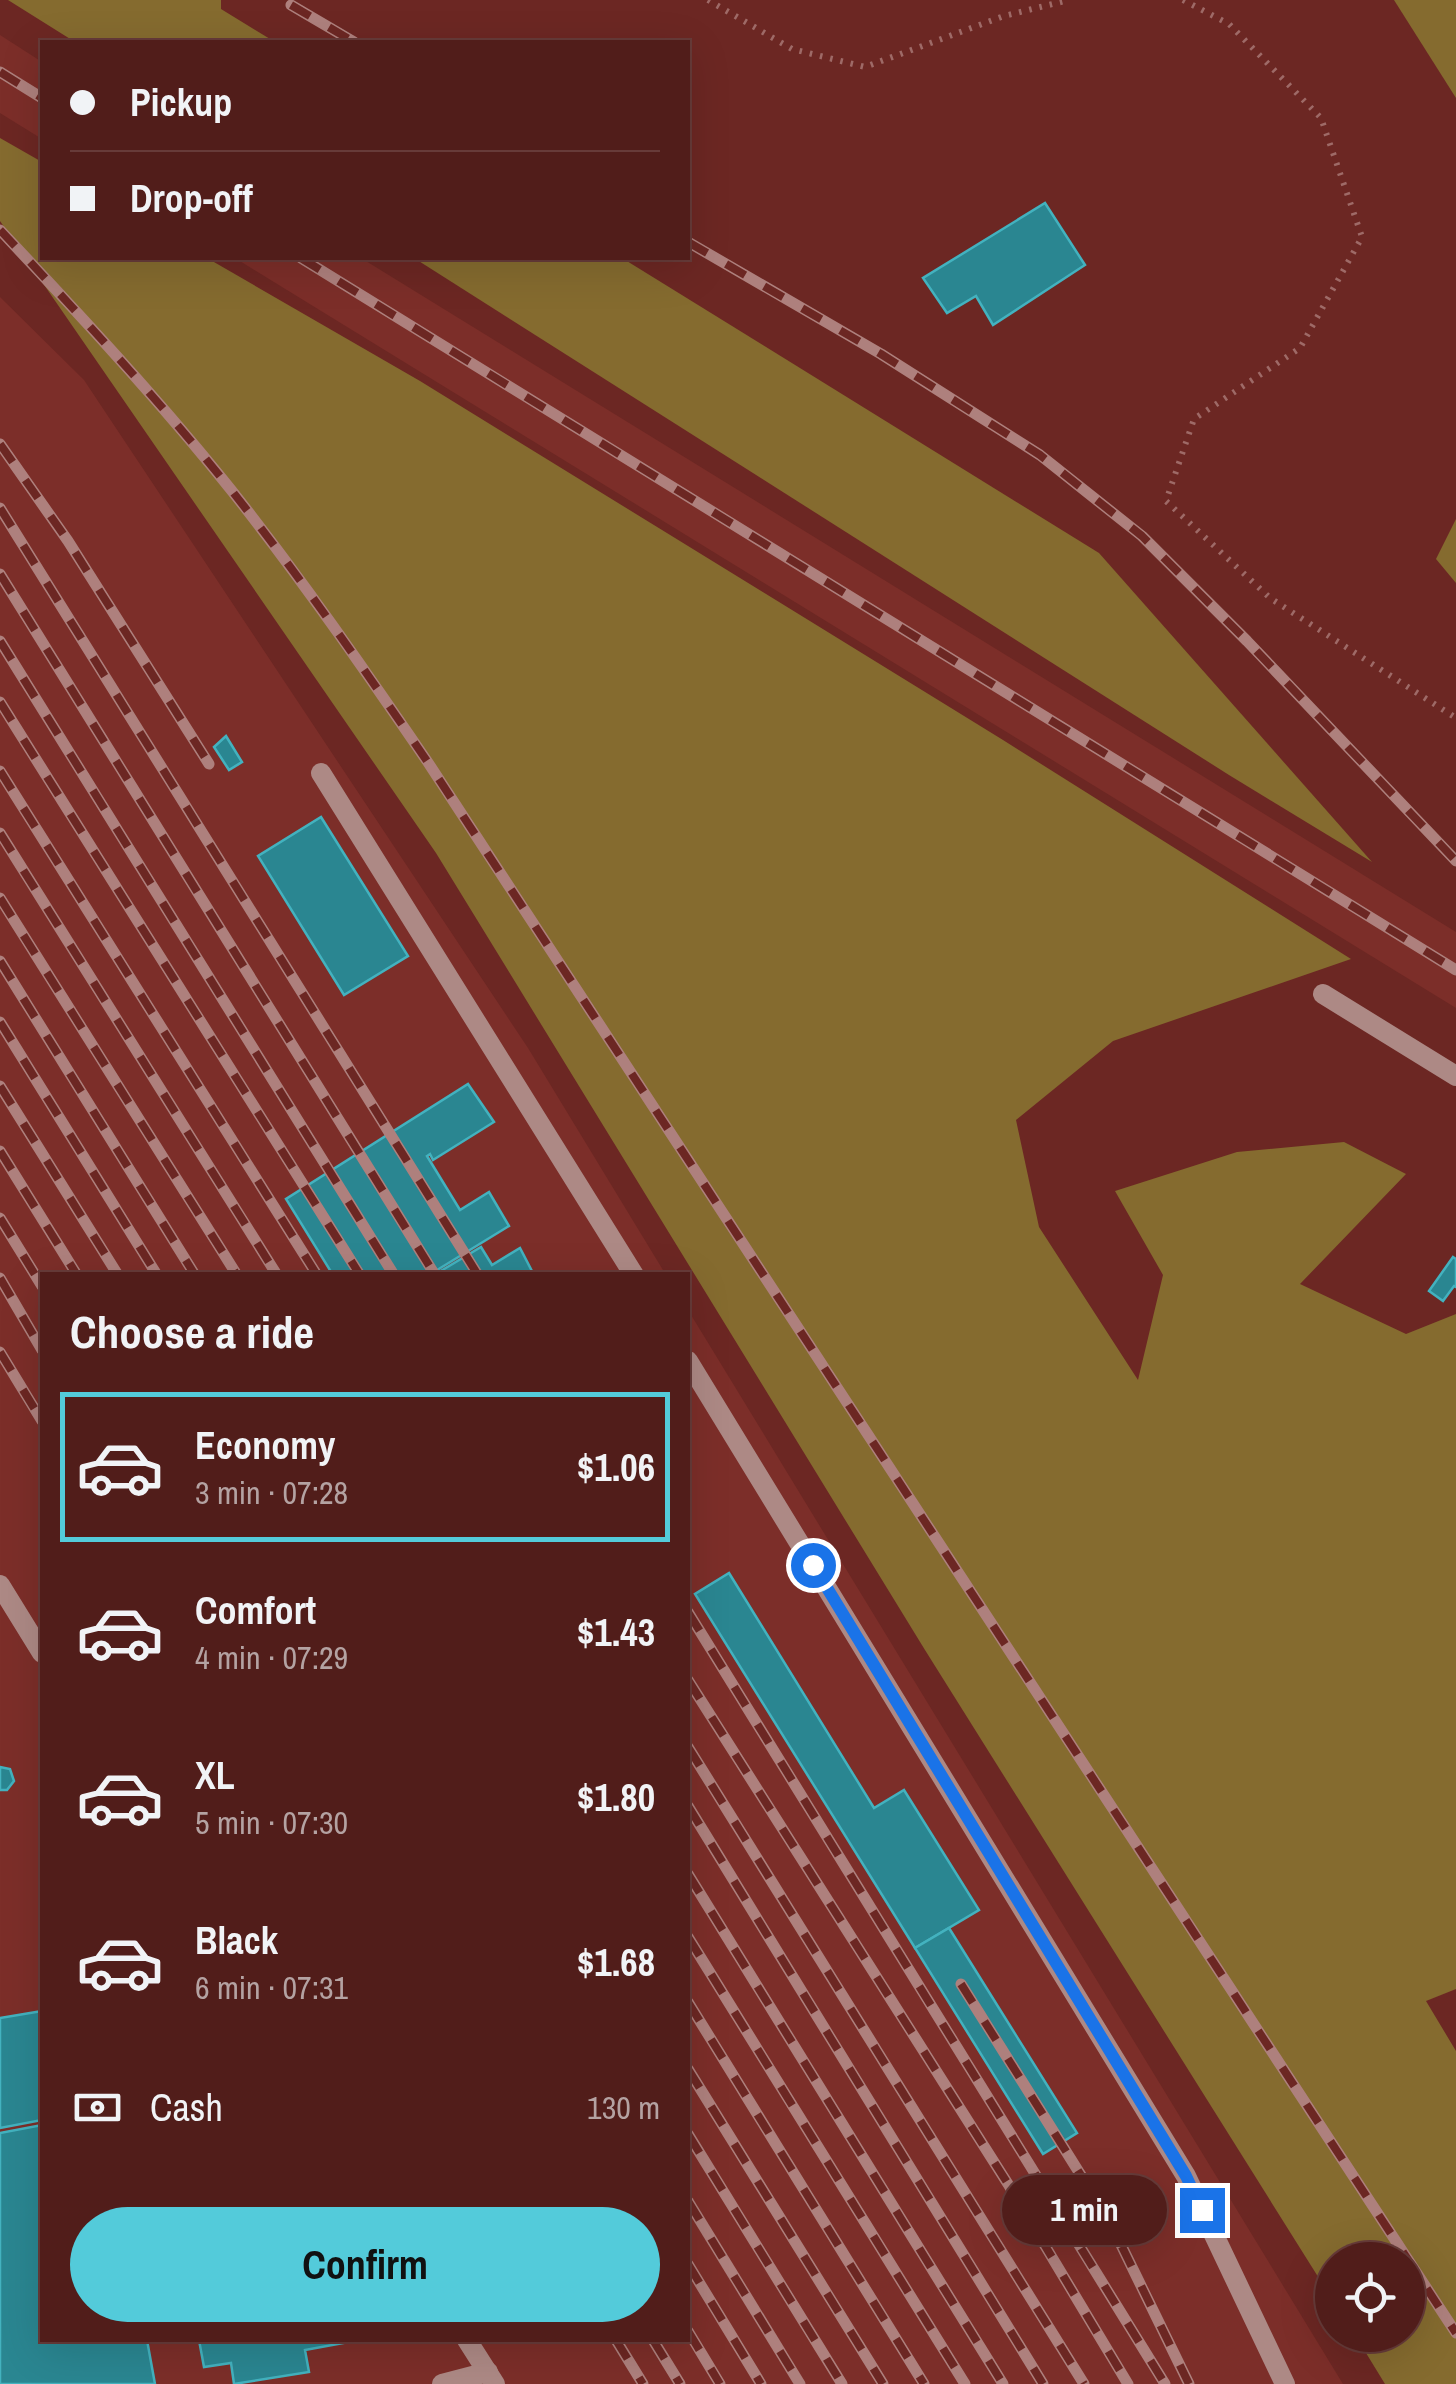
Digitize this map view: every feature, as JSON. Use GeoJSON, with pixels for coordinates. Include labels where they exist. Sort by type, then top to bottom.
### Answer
{"type":"FeatureCollection","features":[{"type":"Feature","properties":{"kind":"street"},"geometry":{"type":"LineString","coordinates":[[322,773],[632,1272]]}},
{"type":"Feature","properties":{"kind":"street"},"geometry":{"type":"LineString","coordinates":[[1323,994],[1456,1076]]}},
{"type":"Feature","properties":{"kind":"street"},"geometry":{"type":"LineString","coordinates":[[690,1364],[1186,2176],[1285,2384]]}},
{"type":"Feature","properties":{"kind":"street"},"geometry":{"type":"LineString","coordinates":[[0,1584],[40,1650]]}},
{"type":"Feature","properties":{"kind":"street"},"geometry":{"type":"LineString","coordinates":[[442,2384],[491,2378],[469,2342]]}},
{"type":"Feature","properties":{"kind":"path"},"geometry":{"type":"LineString","coordinates":[[708,0],[792,48],[865,67],[1004,16],[1069,0]]}},
{"type":"Feature","properties":{"kind":"path"},"geometry":{"type":"LineString","coordinates":[[1183,0],[1229,24],[1320,118],[1362,238],[1300,348],[1194,419],[1166,500],[1270,598],[1456,718]]}},
{"type":"Feature","properties":{"kind":"shaded area"},"geometry":{"type":"Polygon","coordinates":[[[8,0],[221,0],[221,9],[272,40],[72,40],[8,0]]]}},
{"type":"Feature","properties":{"kind":"shaded area"},"geometry":{"type":"Polygon","coordinates":[[[1394,0],[1456,0],[1456,98],[1394,0]]]}},
{"type":"Feature","properties":{"kind":"shaded area"},"geometry":{"type":"Polygon","coordinates":[[[0,35],[40,61],[40,138],[0,113],[0,35]]]}},
{"type":"Feature","properties":{"kind":"shaded area"},"geometry":{"type":"Polygon","coordinates":[[[0,138],[40,161],[40,260],[210,260],[420,381],[1351,959],[1113,1041],[1016,1120],[1039,1227],[1138,1380],[1163,1275],[1115,1191],[1237,1152],[1344,1142],[1406,1174],[1300,1284],[1406,1334],[1456,1314],[1456,1989],[1426,2001],[1456,2051],[1456,2384],[1385,2384],[1365,2352],[1425,2352],[1425,2242],[1315,2242],[1315,2272],[925,1650],[436,853],[0,221],[0,138]]]}},
{"type":"Feature","properties":{"kind":"shaded area"},"geometry":{"type":"Polygon","coordinates":[[[238,260],[364,260],[1456,932],[1456,1008],[238,260]]]}},
{"type":"Feature","properties":{"kind":"shaded area"},"geometry":{"type":"Polygon","coordinates":[[[417,260],[625,260],[1099,553],[1372,862],[417,260]]]}},
{"type":"Feature","properties":{"kind":"shaded area"},"geometry":{"type":"Polygon","coordinates":[[[0,297],[84,380],[528,1048],[664,1272],[40,1272],[40,2342],[690,2342],[690,1313],[1315,2338],[1315,2352],[1323,2352],[1343,2384],[0,2384],[0,297]]]}},
{"type":"Feature","properties":{"kind":"shaded area"},"geometry":{"type":"Polygon","coordinates":[[[1456,519],[1456,583],[1436,559],[1456,519]]]}},
{"type":"Feature","properties":{"kind":"building"},"geometry":{"type":"Polygon","coordinates":[[[1045,203],[1085,265],[993,325],[976,296],[947,313],[923,278],[1045,203]]]}},
{"type":"Feature","properties":{"kind":"building"},"geometry":{"type":"Polygon","coordinates":[[[226,736],[242,762],[229,770],[214,747],[226,736]]]}},
{"type":"Feature","properties":{"kind":"building"},"geometry":{"type":"Polygon","coordinates":[[[321,817],[408,956],[344,995],[258,856],[321,817]]]}},
{"type":"Feature","properties":{"kind":"building"},"geometry":{"type":"Polygon","coordinates":[[[468,1084],[494,1122],[433,1160],[430,1154],[427,1156],[460,1210],[489,1192],[509,1226],[434,1272],[331,1272],[286,1199],[468,1084]]]}},
{"type":"Feature","properties":{"kind":"building"},"geometry":{"type":"Polygon","coordinates":[[[481,1247],[492,1265],[520,1248],[532,1272],[439,1272],[481,1247]]]}},
{"type":"Feature","properties":{"kind":"building"},"geometry":{"type":"Polygon","coordinates":[[[1453,1257],[1456,1287],[1443,1301],[1429,1291],[1453,1257]]]}},
{"type":"Feature","properties":{"kind":"building"},"geometry":{"type":"Polygon","coordinates":[[[729,1573],[874,1808],[904,1790],[979,1910],[915,1948],[695,1594],[729,1573]]]}},
{"type":"Feature","properties":{"kind":"building"},"geometry":{"type":"Polygon","coordinates":[[[0,1767],[10,1769],[14,1781],[7,1790],[0,1790],[0,1767]]]}},
{"type":"Feature","properties":{"kind":"building"},"geometry":{"type":"Polygon","coordinates":[[[949,1928],[1077,2133],[1043,2154],[915,1948],[949,1928]]]}},
{"type":"Feature","properties":{"kind":"building"},"geometry":{"type":"Polygon","coordinates":[[[40,2011],[40,2120],[0,2128],[0,2018],[40,2011]]]}},
{"type":"Feature","properties":{"kind":"building"},"geometry":{"type":"Polygon","coordinates":[[[40,2125],[40,2342],[147,2342],[155,2384],[0,2384],[0,2133],[40,2125]]]}},
{"type":"Feature","properties":{"kind":"building"},"geometry":{"type":"Polygon","coordinates":[[[199,2342],[349,2342],[305,2350],[309,2372],[234,2384],[231,2363],[204,2367],[199,2342]]]}},
{"type":"Feature","properties":{"kind":"railway"},"geometry":{"type":"LineString","coordinates":[[291,5],[351,40]]}},
{"type":"Feature","properties":{"kind":"railway"},"geometry":{"type":"LineString","coordinates":[[0,72],[40,97]]}},
{"type":"Feature","properties":{"kind":"railway"},"geometry":{"type":"LineString","coordinates":[[0,230],[119,358],[232,491],[380,692],[1456,2333]]}},
{"type":"Feature","properties":{"kind":"railway"},"geometry":{"type":"LineString","coordinates":[[690,243],[881,354],[1040,455],[1142,536],[1456,861]]}},
{"type":"Feature","properties":{"kind":"railway"},"geometry":{"type":"LineString","coordinates":[[304,260],[1456,970]]}},
{"type":"Feature","properties":{"kind":"railway"},"geometry":{"type":"LineString","coordinates":[[0,444],[68,541],[209,764]]}},
{"type":"Feature","properties":{"kind":"railway"},"geometry":{"type":"LineString","coordinates":[[0,508],[476,1272]]}},
{"type":"Feature","properties":{"kind":"railway"},"geometry":{"type":"LineString","coordinates":[[0,574],[433,1272]]}},
{"type":"Feature","properties":{"kind":"railway"},"geometry":{"type":"LineString","coordinates":[[0,641],[392,1272]]}},
{"type":"Feature","properties":{"kind":"railway"},"geometry":{"type":"LineString","coordinates":[[0,702],[358,1272]]}},
{"type":"Feature","properties":{"kind":"railway"},"geometry":{"type":"LineString","coordinates":[[0,771],[315,1272]]}},
{"type":"Feature","properties":{"kind":"railway"},"geometry":{"type":"LineString","coordinates":[[0,833],[275,1272]]}},
{"type":"Feature","properties":{"kind":"railway"},"geometry":{"type":"LineString","coordinates":[[0,898],[235,1272]]}},
{"type":"Feature","properties":{"kind":"railway"},"geometry":{"type":"LineString","coordinates":[[0,961],[193,1272]]}},
{"type":"Feature","properties":{"kind":"railway"},"geometry":{"type":"LineString","coordinates":[[0,1022],[155,1272]]}},
{"type":"Feature","properties":{"kind":"railway"},"geometry":{"type":"LineString","coordinates":[[0,1086],[116,1272]]}},
{"type":"Feature","properties":{"kind":"railway"},"geometry":{"type":"LineString","coordinates":[[0,1151],[75,1272]]}},
{"type":"Feature","properties":{"kind":"railway"},"geometry":{"type":"LineString","coordinates":[[0,1218],[40,1283]]}},
{"type":"Feature","properties":{"kind":"railway"},"geometry":{"type":"LineString","coordinates":[[0,1278],[40,1347]]}},
{"type":"Feature","properties":{"kind":"railway"},"geometry":{"type":"LineString","coordinates":[[0,1352],[40,1418]]}},
{"type":"Feature","properties":{"kind":"railway"},"geometry":{"type":"LineString","coordinates":[[690,1615],[1165,2384]]}},
{"type":"Feature","properties":{"kind":"railway"},"geometry":{"type":"LineString","coordinates":[[690,1683],[1008,2184],[1128,2384]]}},
{"type":"Feature","properties":{"kind":"railway"},"geometry":{"type":"LineString","coordinates":[[690,1750],[1084,2384]]}},
{"type":"Feature","properties":{"kind":"railway"},"geometry":{"type":"LineString","coordinates":[[690,1809],[1043,2384]]}},
{"type":"Feature","properties":{"kind":"railway"},"geometry":{"type":"LineString","coordinates":[[690,1877],[1003,2384]]}},
{"type":"Feature","properties":{"kind":"railway"},"geometry":{"type":"LineString","coordinates":[[690,1940],[965,2384]]}},
{"type":"Feature","properties":{"kind":"railway"},"geometry":{"type":"LineString","coordinates":[[961,1984],[1109,2220],[1189,2384]]}},
{"type":"Feature","properties":{"kind":"railway"},"geometry":{"type":"LineString","coordinates":[[690,2005],[924,2384]]}},
{"type":"Feature","properties":{"kind":"railway"},"geometry":{"type":"LineString","coordinates":[[690,2072],[883,2384]]}},
{"type":"Feature","properties":{"kind":"railway"},"geometry":{"type":"LineString","coordinates":[[690,2137],[842,2384]]}},
{"type":"Feature","properties":{"kind":"railway"},"geometry":{"type":"LineString","coordinates":[[690,2204],[800,2384]]}},
{"type":"Feature","properties":{"kind":"railway"},"geometry":{"type":"LineString","coordinates":[[690,2267],[761,2384]]}},
{"type":"Feature","properties":{"kind":"railway"},"geometry":{"type":"LineString","coordinates":[[690,2334],[720,2384]]}},
{"type":"Feature","properties":{"kind":"railway"},"geometry":{"type":"LineString","coordinates":[[617,2342],[643,2384]]}},
{"type":"Feature","properties":{"kind":"railway"},"geometry":{"type":"LineString","coordinates":[[654,2342],[680,2384]]}},
{"type":"Feature","properties":{"kind":"route"},"geometry":{"type":"LineString","coordinates":[[813,1565],[1186,2176],[1202,2210]]}}]}
